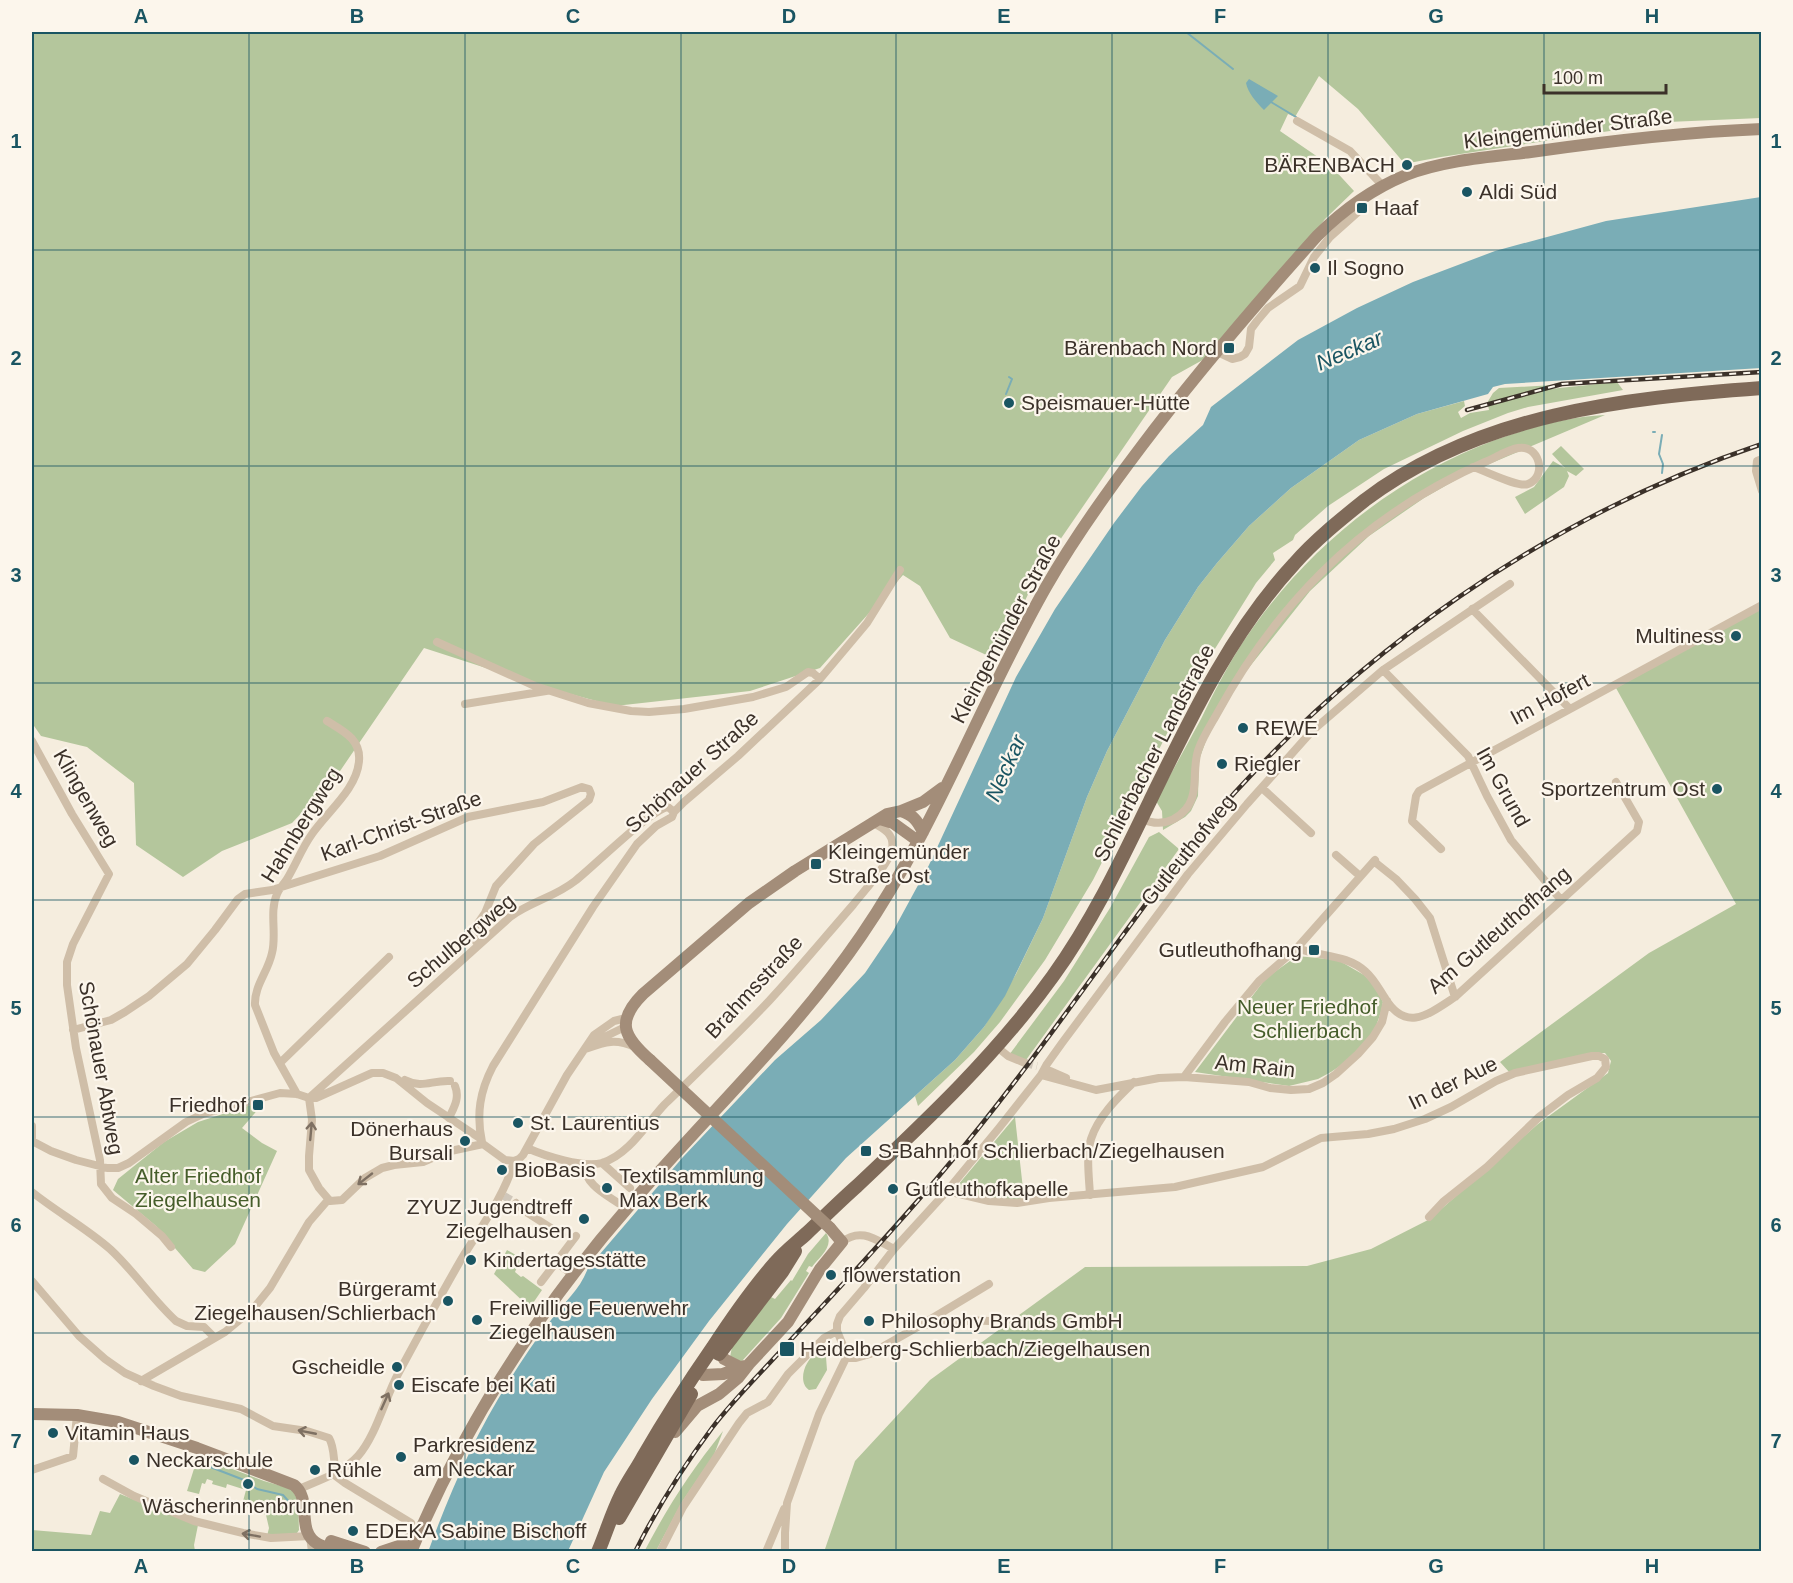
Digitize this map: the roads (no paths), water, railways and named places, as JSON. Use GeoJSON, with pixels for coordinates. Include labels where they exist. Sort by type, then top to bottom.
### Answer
{"type":"FeatureCollection","features":[{"type":"Feature","properties":{"kind":"main road","name":"Kleingemünder Straße"},"geometry":{"type":"LineString","coordinates":[[411,1551],[415,1527],[446,1478],[503,1377],[543,1315],[628,1206],[778,1042],[824,987],[872,920],[920,836],[1014,647],[1059,566],[1102,499],[1217,352],[1317,236],[1353,204],[1383,186],[1422,170],[1501,156],[1658,136],[1761,129]]}},
{"type":"Feature","properties":{"kind":"main road","name":"Schlierbacher Landstraße"},"geometry":{"type":"LineString","coordinates":[[599,1549],[661,1446],[700,1373],[749,1295],[777,1261],[933,1113],[997,1047],[1043,990],[1080,936],[1104,894],[1195,711],[1216,674],[1255,613],[1281,578],[1304,553],[1370,497],[1403,475],[1465,443],[1520,424],[1569,411],[1641,399],[1761,388]]}},
{"type":"Feature","properties":{"kind":"main road","name":"Kleingemünder Straße"},"geometry":{"type":"LineString","coordinates":[[625,1022],[633,1005],[643,994],[749,903],[795,871],[887,814],[902,811],[923,802],[946,786]]}},
{"type":"Feature","properties":{"kind":"main road"},"geometry":{"type":"LineString","coordinates":[[902,811],[911,814],[917,820],[920,836]]}},
{"type":"Feature","properties":{"kind":"main road"},"geometry":{"type":"LineString","coordinates":[[876,821],[892,823],[920,836]]}},
{"type":"Feature","properties":{"kind":"main road"},"geometry":{"type":"LineString","coordinates":[[625,1022],[630,1040],[637,1048],[830,1228],[842,1242],[820,1269],[788,1322],[745,1366],[730,1387],[692,1410],[661,1446]]}},
{"type":"Feature","properties":{"kind":"main road","name":"Schlierbacher Landstraße"},"geometry":{"type":"LineString","coordinates":[[599,1549],[621,1495],[661,1426],[700,1373],[720,1352],[782,1272],[805,1234]]}},
{"type":"Feature","properties":{"kind":"main road"},"geometry":{"type":"LineString","coordinates":[[720,1352],[724,1359],[745,1366]]}},
{"type":"Feature","properties":{"kind":"main road"},"geometry":{"type":"LineString","coordinates":[[700,1373],[723,1374],[745,1366]]}},
{"type":"Feature","properties":{"kind":"main road"},"geometry":{"type":"LineString","coordinates":[[700,1373],[713,1384],[730,1387]]}},
{"type":"Feature","properties":{"kind":"main road"},"geometry":{"type":"LineString","coordinates":[[32,1414],[77,1415],[118,1422],[169,1438],[294,1485],[304,1499],[305,1523],[309,1536],[318,1544],[340,1551]]}},
{"type":"Feature","properties":{"kind":"main road"},"geometry":{"type":"LineString","coordinates":[[381,1551],[399,1545],[415,1527]]}},
{"type":"Feature","properties":{"kind":"main road"},"geometry":{"type":"LineString","coordinates":[[309,1536],[365,1551]]}},
{"type":"Feature","properties":{"kind":"street"},"geometry":{"type":"LineString","coordinates":[[1297,121],[1350,151],[1383,186]]}},
{"type":"Feature","properties":{"kind":"street"},"geometry":{"type":"LineString","coordinates":[[1217,352],[1232,359],[1245,354],[1249,346],[1251,329],[1268,308],[1300,286],[1314,257],[1330,237],[1358,212],[1353,204]]}},
{"type":"Feature","properties":{"kind":"street"},"geometry":{"type":"LineString","coordinates":[[1142,819],[1153,824],[1162,823],[1176,817],[1186,808],[1194,792],[1198,750],[1237,678],[1263,640],[1332,562],[1374,526],[1434,487],[1473,467],[1520,448],[1532,451],[1539,460],[1540,467],[1534,481],[1527,485],[1515,484],[1473,467]]}},
{"type":"Feature","properties":{"kind":"street"},"geometry":{"type":"LineString","coordinates":[[1761,459],[1757,461],[1755,467],[1761,491]]}},
{"type":"Feature","properties":{"kind":"street","name":"Schönauer Straße"},"geometry":{"type":"LineString","coordinates":[[482,1142],[480,1097],[485,1081],[588,915],[625,860],[656,826],[672,817],[674,812],[820,679],[867,623],[900,570]]}},
{"type":"Feature","properties":{"kind":"street","name":"Gutleuthofweg"},"geometry":{"type":"LineString","coordinates":[[947,1191],[1047,1064],[1188,874],[1312,731],[1383,670],[1509,584]]}},
{"type":"Feature","properties":{"kind":"street","name":"Im Hofert"},"geometry":{"type":"LineString","coordinates":[[1441,849],[1412,820],[1419,791],[1761,605]]}},
{"type":"Feature","properties":{"kind":"street"},"geometry":{"type":"LineString","coordinates":[[1472,609],[1570,709]]}},
{"type":"Feature","properties":{"kind":"street"},"geometry":{"type":"LineString","coordinates":[[437,642],[529,684],[588,703],[631,711],[684,709],[763,695],[786,687],[808,672],[820,679]]}},
{"type":"Feature","properties":{"kind":"street","name":"Im Grund"},"geometry":{"type":"LineString","coordinates":[[1383,670],[1468,756],[1511,840],[1561,900]]}},
{"type":"Feature","properties":{"kind":"street"},"geometry":{"type":"LineString","coordinates":[[465,704],[550,691]]}},
{"type":"Feature","properties":{"kind":"street","name":"Hahnbergweg"},"geometry":{"type":"LineString","coordinates":[[297,1094],[272,1049],[255,1001],[257,988],[273,951],[277,892],[287,880],[308,840],[349,786],[358,765],[358,750],[354,740],[327,721]]}},
{"type":"Feature","properties":{"kind":"street","name":"Klingenweg"},"geometry":{"type":"LineString","coordinates":[[32,741],[72,814],[109,874]]}},
{"type":"Feature","properties":{"kind":"street","name":"Am Gutleuthofhang"},"geometry":{"type":"LineString","coordinates":[[1297,948],[1313,954],[1340,957],[1366,971],[1395,1012],[1404,1017],[1427,1015],[1455,997],[1638,828],[1639,822],[1616,782]]}},
{"type":"Feature","properties":{"kind":"street","name":"Karl-Christ-Straße"},"geometry":{"type":"LineString","coordinates":[[73,1030],[111,1020],[148,996],[193,957],[241,896],[250,892],[281,887],[385,854],[464,818],[543,802],[582,788],[589,789],[591,796],[586,802],[534,844],[496,886],[487,909],[473,932],[478,945]]}},
{"type":"Feature","properties":{"kind":"street"},"geometry":{"type":"LineString","coordinates":[[1262,788],[1311,833]]}},
{"type":"Feature","properties":{"kind":"street","name":"Schulbergweg"},"geometry":{"type":"LineString","coordinates":[[309,1098],[518,911],[573,883],[658,811],[666,807],[674,812]]}},
{"type":"Feature","properties":{"kind":"street","name":"Brahmsstraße"},"geometry":{"type":"LineString","coordinates":[[527,1148],[539,1154],[584,1164],[602,1163],[620,1154],[652,1117],[755,1016],[857,900],[893,849],[892,837],[876,821]]}},
{"type":"Feature","properties":{"kind":"street"},"geometry":{"type":"LineString","coordinates":[[1336,855],[1360,876]]}},
{"type":"Feature","properties":{"kind":"street"},"geometry":{"type":"LineString","coordinates":[[1042,1070],[1073,1085],[1096,1090],[1159,1078],[1184,1077],[1259,981],[1297,948],[1375,860],[1415,899],[1430,918],[1455,997]]}},
{"type":"Feature","properties":{"kind":"street","name":"Schönauer Abtweg"},"geometry":{"type":"LineString","coordinates":[[109,874],[67,962],[67,985],[73,1030],[99,1154],[101,1184],[107,1194],[136,1214],[162,1236],[171,1247]]}},
{"type":"Feature","properties":{"kind":"street"},"geometry":{"type":"LineString","coordinates":[[280,1063],[389,957]]}},
{"type":"Feature","properties":{"kind":"street","name":"Am Rain"},"geometry":{"type":"LineString","coordinates":[[1184,1077],[1240,1081],[1270,1088],[1309,1089],[1336,1074],[1373,1038],[1382,1022],[1387,1001]]}},
{"type":"Feature","properties":{"kind":"street","name":"Kleingemünder Straße"},"geometry":{"type":"LineString","coordinates":[[299,1489],[335,1473],[350,1464],[360,1454],[414,1345],[502,1195],[514,1161],[521,1158],[567,1075],[584,1050],[625,1022]]}},
{"type":"Feature","properties":{"kind":"street"},"geometry":{"type":"LineString","coordinates":[[584,1050],[615,1041],[637,1048]]}},
{"type":"Feature","properties":{"kind":"street"},"geometry":{"type":"LineString","coordinates":[[997,1047],[1008,1056],[1025,1063]]}},
{"type":"Feature","properties":{"kind":"street","name":"In der Aue"},"geometry":{"type":"LineString","coordinates":[[947,1191],[989,1201],[1014,1203],[1175,1187],[1263,1167],[1322,1138],[1386,1131],[1425,1119],[1496,1081],[1524,1070],[1592,1056],[1605,1059],[1606,1067],[1601,1075],[1568,1095],[1539,1117],[1487,1167],[1443,1202],[1430,1217]]}},
{"type":"Feature","properties":{"kind":"street"},"geometry":{"type":"LineString","coordinates":[[32,1126],[32,1139],[51,1151],[113,1169],[123,1167],[157,1141],[196,1117],[276,1093],[297,1094],[309,1098],[319,1097],[374,1072],[396,1078],[506,1160],[514,1161]]}},
{"type":"Feature","properties":{"kind":"street"},"geometry":{"type":"LineString","coordinates":[[396,1078],[399,1077],[417,1086],[440,1081],[452,1083],[457,1094],[449,1118]]}},
{"type":"Feature","properties":{"kind":"street"},"geometry":{"type":"LineString","coordinates":[[1090,1196],[1088,1155],[1091,1138],[1116,1099],[1134,1082]]}},
{"type":"Feature","properties":{"kind":"street"},"geometry":{"type":"LineString","coordinates":[[309,1098],[312,1120],[309,1170],[318,1188],[328,1200],[335,1202],[342,1200],[365,1178],[382,1168],[420,1163],[446,1152],[482,1142]]}},
{"type":"Feature","properties":{"kind":"street"},"geometry":{"type":"LineString","coordinates":[[602,1163],[630,1188]]}},
{"type":"Feature","properties":{"kind":"street"},"geometry":{"type":"LineString","coordinates":[[584,1164],[587,1177],[594,1186],[618,1203]]}},
{"type":"Feature","properties":{"kind":"street"},"geometry":{"type":"LineString","coordinates":[[766,1551],[787,1503],[819,1414],[846,1358],[837,1331],[838,1318],[894,1249],[947,1191]]}},
{"type":"Feature","properties":{"kind":"street"},"geometry":{"type":"LineString","coordinates":[[32,1192],[89,1232],[111,1251],[176,1321],[187,1326],[206,1328],[215,1338]]}},
{"type":"Feature","properties":{"kind":"street"},"geometry":{"type":"LineString","coordinates":[[141,1381],[215,1338],[247,1316],[261,1301],[309,1222],[328,1200]]}},
{"type":"Feature","properties":{"kind":"street"},"geometry":{"type":"LineString","coordinates":[[516,1203],[562,1235]]}},
{"type":"Feature","properties":{"kind":"street"},"geometry":{"type":"LineString","coordinates":[[842,1242],[849,1237],[861,1235],[894,1249]]}},
{"type":"Feature","properties":{"kind":"street"},"geometry":{"type":"LineString","coordinates":[[541,1282],[576,1236]]}},
{"type":"Feature","properties":{"kind":"street"},"geometry":{"type":"LineString","coordinates":[[556,1262],[573,1275]]}},
{"type":"Feature","properties":{"kind":"street"},"geometry":{"type":"LineString","coordinates":[[32,1281],[91,1348],[115,1366],[141,1381],[181,1396],[241,1409],[273,1426],[307,1431],[329,1438],[335,1473],[415,1527]]}},
{"type":"Feature","properties":{"kind":"street"},"geometry":{"type":"LineString","coordinates":[[846,1358],[865,1356],[990,1284]]}},
{"type":"Feature","properties":{"kind":"street"},"geometry":{"type":"LineString","coordinates":[[921,1325],[938,1325],[968,1319],[989,1321]]}},
{"type":"Feature","properties":{"kind":"street"},"geometry":{"type":"LineString","coordinates":[[660,1551],[682,1507],[743,1417],[768,1402],[788,1374],[824,1338],[837,1331]]}},
{"type":"Feature","properties":{"kind":"street"},"geometry":{"type":"LineString","coordinates":[[32,1470],[73,1456],[77,1415]]}},
{"type":"Feature","properties":{"kind":"street"},"geometry":{"type":"LineString","coordinates":[[104,1479],[128,1493],[194,1521],[271,1538],[309,1536],[312,1551]]}},
{"type":"Feature","properties":{"kind":"street"},"geometry":{"type":"LineString","coordinates":[[785,1551],[787,1503]]}},
{"type":"Feature","properties":{"kind":"water"},"geometry":{"type":"Polygon","coordinates":[[[1249,79],[1278,96],[1264,110],[1249,90],[1246,83],[1249,79]]]}},
{"type":"Feature","properties":{"kind":"water","name":"Neckar"},"geometry":{"type":"Polygon","coordinates":[[[1761,197],[1761,368],[1505,384],[1493,387],[1488,394],[1417,414],[1359,440],[1291,488],[1249,526],[1198,587],[1165,640],[1107,751],[1087,797],[1043,918],[1005,996],[984,1027],[955,1060],[846,1158],[787,1224],[709,1321],[652,1399],[604,1472],[568,1551],[428,1552],[464,1464],[485,1422],[519,1365],[576,1289],[588,1268],[683,1157],[775,1060],[821,1020],[865,973],[892,933],[929,865],[1016,677],[1055,609],[1142,486],[1169,456],[1203,425],[1211,407],[1298,340],[1357,308],[1413,282],[1495,251],[1606,221],[1761,197]]]}},
{"type":"Feature","properties":{"kind":"waterway","name":"BÄRENBACH"},"geometry":{"type":"LineString","coordinates":[[1186,32],[1233,69]]}},
{"type":"Feature","properties":{"kind":"waterway","name":"BÄRENBACH"},"geometry":{"type":"LineString","coordinates":[[1271,102],[1296,117]]}},
{"type":"Feature","properties":{"kind":"waterway"},"geometry":{"type":"LineString","coordinates":[[1006,394],[1012,379],[1009,377]]}},
{"type":"Feature","properties":{"kind":"waterway"},"geometry":{"type":"LineString","coordinates":[[1662,435],[1659,454],[1663,464],[1662,473]]}},
{"type":"Feature","properties":{"kind":"waterway"},"geometry":{"type":"LineString","coordinates":[[200,1463],[244,1480],[257,1489],[283,1495],[291,1504]]}},
{"type":"Feature","properties":{"kind":"tunnel"},"geometry":{"type":"LineString","coordinates":[[1025,1063],[1037,1066]]}},
{"type":"Feature","properties":{"kind":"tunnel"},"geometry":{"type":"LineString","coordinates":[[504,1196],[516,1203]]}},
{"type":"Feature","properties":{"kind":"railway"},"geometry":{"type":"LineString","coordinates":[[1467,410],[1562,384],[1762,372]]}},
{"type":"Feature","properties":{"kind":"railway"},"geometry":{"type":"LineString","coordinates":[[635,1552],[671,1488],[721,1417],[886,1236],[967,1142],[1034,1056],[1185,851],[1265,761],[1326,702],[1391,647],[1460,596],[1532,550],[1606,509],[1683,474],[1762,444]]}},
{"type":"Feature","properties":{"kind":"place","name":"BÄRENBACH"},"geometry":{"type":"Point","coordinates":[1407,165]}},
{"type":"Feature","properties":{"kind":"place","name":"Aldi Süd"},"geometry":{"type":"Point","coordinates":[1467,192]}},
{"type":"Feature","properties":{"kind":"place","name":"Haaf"},"geometry":{"type":"Point","coordinates":[1362,208]}},
{"type":"Feature","properties":{"kind":"place","name":"Il Sogno"},"geometry":{"type":"Point","coordinates":[1315,268]}},
{"type":"Feature","properties":{"kind":"place","name":"Bärenbach Nord"},"geometry":{"type":"Point","coordinates":[1229,348]}},
{"type":"Feature","properties":{"kind":"place","name":"Speismauer-Hütte"},"geometry":{"type":"Point","coordinates":[1009,403]}},
{"type":"Feature","properties":{"kind":"place","name":"Multiness"},"geometry":{"type":"Point","coordinates":[1736,636]}},
{"type":"Feature","properties":{"kind":"place","name":"REWE"},"geometry":{"type":"Point","coordinates":[1243,728]}},
{"type":"Feature","properties":{"kind":"place","name":"Riegler"},"geometry":{"type":"Point","coordinates":[1222,764]}},
{"type":"Feature","properties":{"kind":"place","name":"Sportzentrum Ost"},"geometry":{"type":"Point","coordinates":[1717,789]}},
{"type":"Feature","properties":{"kind":"place","name":"Kleingemünder Straße Ost"},"geometry":{"type":"Point","coordinates":[816,864]}},
{"type":"Feature","properties":{"kind":"place","name":"Gutleuthofhang"},"geometry":{"type":"Point","coordinates":[1314,950]}},
{"type":"Feature","properties":{"kind":"place","name":"Friedhof"},"geometry":{"type":"Point","coordinates":[258,1105]}},
{"type":"Feature","properties":{"kind":"place","name":"St. Laurentius"},"geometry":{"type":"Point","coordinates":[518,1123]}},
{"type":"Feature","properties":{"kind":"place","name":"Dönerhaus Bursali"},"geometry":{"type":"Point","coordinates":[465,1141]}},
{"type":"Feature","properties":{"kind":"place","name":"S-Bahnhof Schlierbach/Ziegelhausen"},"geometry":{"type":"Point","coordinates":[866,1151]}},
{"type":"Feature","properties":{"kind":"place","name":"BioBasis"},"geometry":{"type":"Point","coordinates":[502,1170]}},
{"type":"Feature","properties":{"kind":"place","name":"Textilsammlung Max Berk"},"geometry":{"type":"Point","coordinates":[607,1188]}},
{"type":"Feature","properties":{"kind":"place","name":"Gutleuthofkapelle"},"geometry":{"type":"Point","coordinates":[893,1189]}},
{"type":"Feature","properties":{"kind":"place","name":"ZYUZ Jugendtreff Ziegelhausen"},"geometry":{"type":"Point","coordinates":[584,1219]}},
{"type":"Feature","properties":{"kind":"place","name":"Kindertagesstätte"},"geometry":{"type":"Point","coordinates":[471,1260]}},
{"type":"Feature","properties":{"kind":"place","name":"flowerstation"},"geometry":{"type":"Point","coordinates":[831,1275]}},
{"type":"Feature","properties":{"kind":"place","name":"Bürgeramt Ziegelhausen/Schlierbach"},"geometry":{"type":"Point","coordinates":[448,1301]}},
{"type":"Feature","properties":{"kind":"place","name":"Freiwillige Feuerwehr Ziegelhausen"},"geometry":{"type":"Point","coordinates":[477,1320]}},
{"type":"Feature","properties":{"kind":"place","name":"Philosophy Brands GmbH"},"geometry":{"type":"Point","coordinates":[869,1321]}},
{"type":"Feature","properties":{"kind":"place","name":"Heidelberg-Schlierbach/Ziegelhausen"},"geometry":{"type":"Point","coordinates":[787,1349]}},
{"type":"Feature","properties":{"kind":"place","name":"Gscheidle"},"geometry":{"type":"Point","coordinates":[397,1367]}},
{"type":"Feature","properties":{"kind":"place","name":"Eiscafe bei Kati"},"geometry":{"type":"Point","coordinates":[399,1385]}},
{"type":"Feature","properties":{"kind":"place","name":"Vitamin Haus"},"geometry":{"type":"Point","coordinates":[53,1433]}},
{"type":"Feature","properties":{"kind":"place","name":"Parkresidenz am Neckar"},"geometry":{"type":"Point","coordinates":[401,1457]}},
{"type":"Feature","properties":{"kind":"place","name":"Neckarschule"},"geometry":{"type":"Point","coordinates":[134,1460]}},
{"type":"Feature","properties":{"kind":"place","name":"Rühle"},"geometry":{"type":"Point","coordinates":[315,1470]}},
{"type":"Feature","properties":{"kind":"place","name":"Wäscherinnenbrunnen"},"geometry":{"type":"Point","coordinates":[248,1484]}},
{"type":"Feature","properties":{"kind":"place","name":"EDEKA Sabine Bischoff"},"geometry":{"type":"Point","coordinates":[353,1531]}},
{"type":"Feature","properties":{"kind":"park label","name":"Neuer Friedhof Schlierbach"},"geometry":{"type":"Point","coordinates":[1307,1019]}},
{"type":"Feature","properties":{"kind":"park label","name":"Alter Friedhof Ziegelhausen"},"geometry":{"type":"Point","coordinates":[198,1188]}}]}
